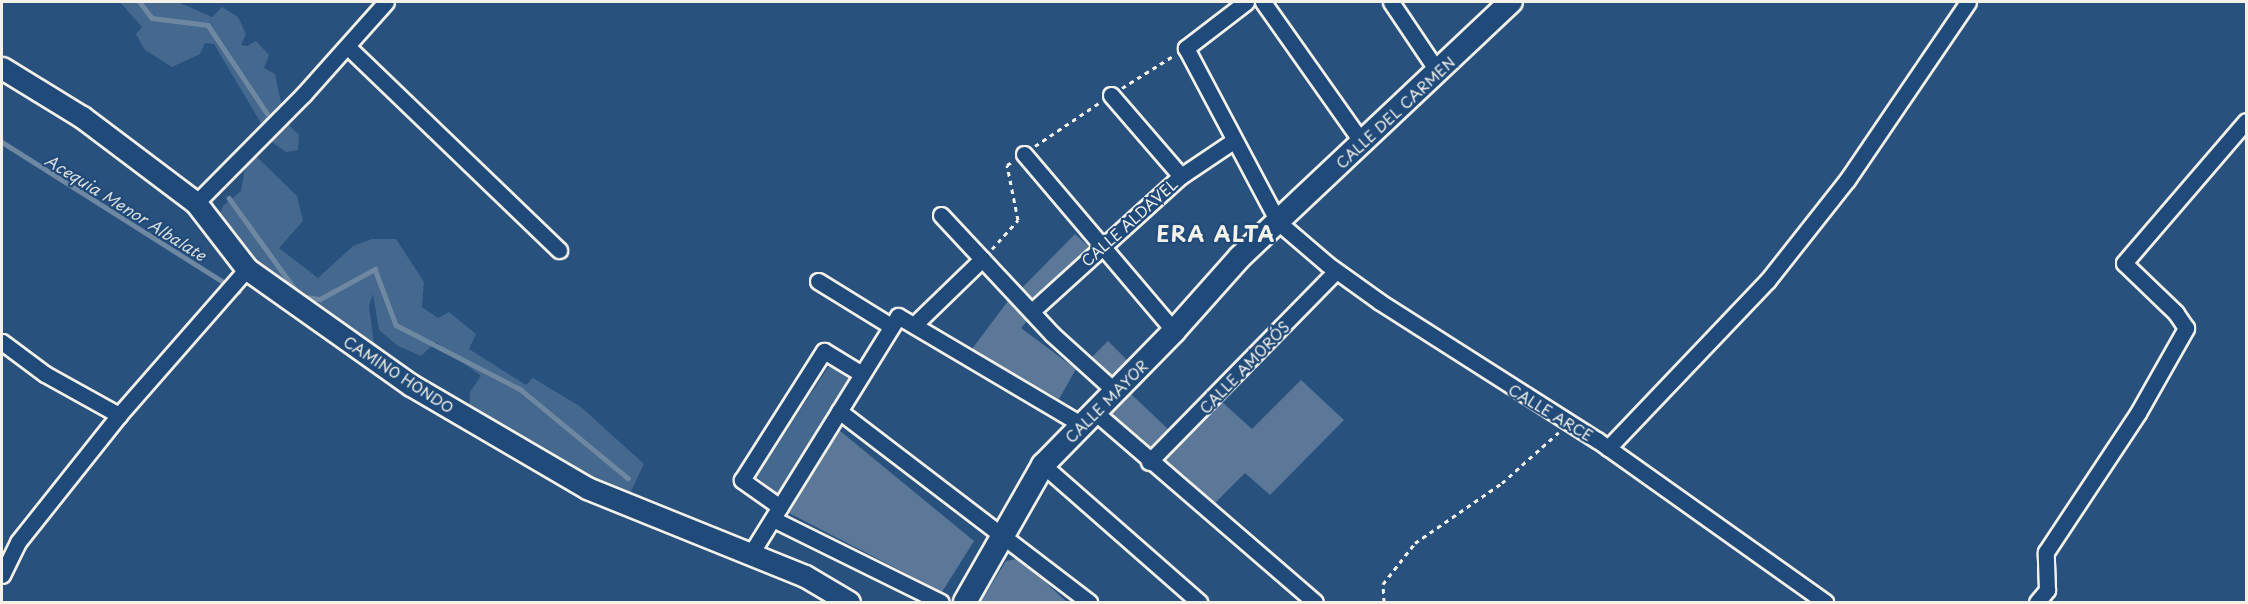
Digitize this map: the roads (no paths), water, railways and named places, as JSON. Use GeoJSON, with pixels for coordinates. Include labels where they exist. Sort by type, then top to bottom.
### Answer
{"type":"FeatureCollection","features":[{"type":"Feature","properties":{"kind":"main road","name":"CALLE DEL CARMEN"},"geometry":{"type":"LineString","coordinates":[[1278,222],[1512,2]]}},
{"type":"Feature","properties":{"kind":"main road","name":"CAMINO HONDO"},"geometry":{"type":"LineString","coordinates":[[2,68],[81,117],[196,203],[237,281],[587,488],[806,576],[849,603]]}},
{"type":"Feature","properties":{"kind":"main road","name":"CALLE MAYOR"},"geometry":{"type":"LineString","coordinates":[[967,602],[1043,465],[1174,331],[1240,257],[1278,222]]}},
{"type":"Feature","properties":{"kind":"street"},"geometry":{"type":"LineString","coordinates":[[196,203],[348,47],[386,2]]}},
{"type":"Feature","properties":{"kind":"street"},"geometry":{"type":"LineString","coordinates":[[1246,2],[1186,48],[1233,141],[1278,222]]}},
{"type":"Feature","properties":{"kind":"street"},"geometry":{"type":"LineString","coordinates":[[1263,2],[1363,144]]}},
{"type":"Feature","properties":{"kind":"street"},"geometry":{"type":"LineString","coordinates":[[1391,2],[1438,72]]}},
{"type":"Feature","properties":{"kind":"street"},"geometry":{"type":"LineString","coordinates":[[1608,448],[1768,280],[1847,180],[1968,2]]}},
{"type":"Feature","properties":{"kind":"street"},"geometry":{"type":"LineString","coordinates":[[348,47],[559,250]]}},
{"type":"Feature","properties":{"kind":"street"},"geometry":{"type":"LineString","coordinates":[[1111,95],[1181,176]]}},
{"type":"Feature","properties":{"kind":"street"},"geometry":{"type":"LineString","coordinates":[[2037,603],[2047,590],[2046,552],[2138,413],[2186,328],[2176,313],[2124,263],[2247,121]]}},
{"type":"Feature","properties":{"kind":"street","name":"CALLE ALDAVEL"},"geometry":{"type":"LineString","coordinates":[[1032,310],[1181,176],[1233,141]]}},
{"type":"Feature","properties":{"kind":"street"},"geometry":{"type":"LineString","coordinates":[[1024,154],[1103,244],[1174,331]]}},
{"type":"Feature","properties":{"kind":"street"},"geometry":{"type":"LineString","coordinates":[[941,215],[1032,310],[1116,392]]}},
{"type":"Feature","properties":{"kind":"street","name":"CALLE ARCE"},"geometry":{"type":"LineString","coordinates":[[1278,222],[1336,271],[1608,448],[1825,603]]}},
{"type":"Feature","properties":{"kind":"street"},"geometry":{"type":"LineString","coordinates":[[914,325],[982,259]]}},
{"type":"Feature","properties":{"kind":"street","name":"CALLE AMORÓS"},"geometry":{"type":"LineString","coordinates":[[1149,462],[1336,271]]}},
{"type":"Feature","properties":{"kind":"street"},"geometry":{"type":"LineString","coordinates":[[2,575],[18,542],[119,415],[237,281]]}},
{"type":"Feature","properties":{"kind":"street"},"geometry":{"type":"LineString","coordinates":[[818,281],[891,326]]}},
{"type":"Feature","properties":{"kind":"street"},"geometry":{"type":"LineString","coordinates":[[750,555],[898,316],[1089,419],[1149,462],[1315,603]]}},
{"type":"Feature","properties":{"kind":"street"},"geometry":{"type":"LineString","coordinates":[[2,342],[45,375],[119,415]]}},
{"type":"Feature","properties":{"kind":"street"},"geometry":{"type":"LineString","coordinates":[[862,374],[824,351],[742,480],[776,513],[941,603]]}},
{"type":"Feature","properties":{"kind":"street"},"geometry":{"type":"LineString","coordinates":[[839,411],[1005,534],[1089,603]]}},
{"type":"Feature","properties":{"kind":"street"},"geometry":{"type":"LineString","coordinates":[[1043,465],[1199,603]]}},
{"type":"Feature","properties":{"kind":"waterway"},"geometry":{"type":"LineString","coordinates":[[140,2],[152,18],[208,25],[267,113]]}},
{"type":"Feature","properties":{"kind":"waterway","name":"Acequia Menor Albalate"},"geometry":{"type":"LineString","coordinates":[[2,142],[239,292]]}},
{"type":"Feature","properties":{"kind":"waterway"},"geometry":{"type":"LineString","coordinates":[[229,198],[300,296],[320,299],[375,269],[396,325],[520,389],[628,478]]}},
{"type":"Feature","properties":{"kind":"district","name":"ERA ALTA"},"geometry":{"type":"Point","coordinates":[1216,233]}}]}
